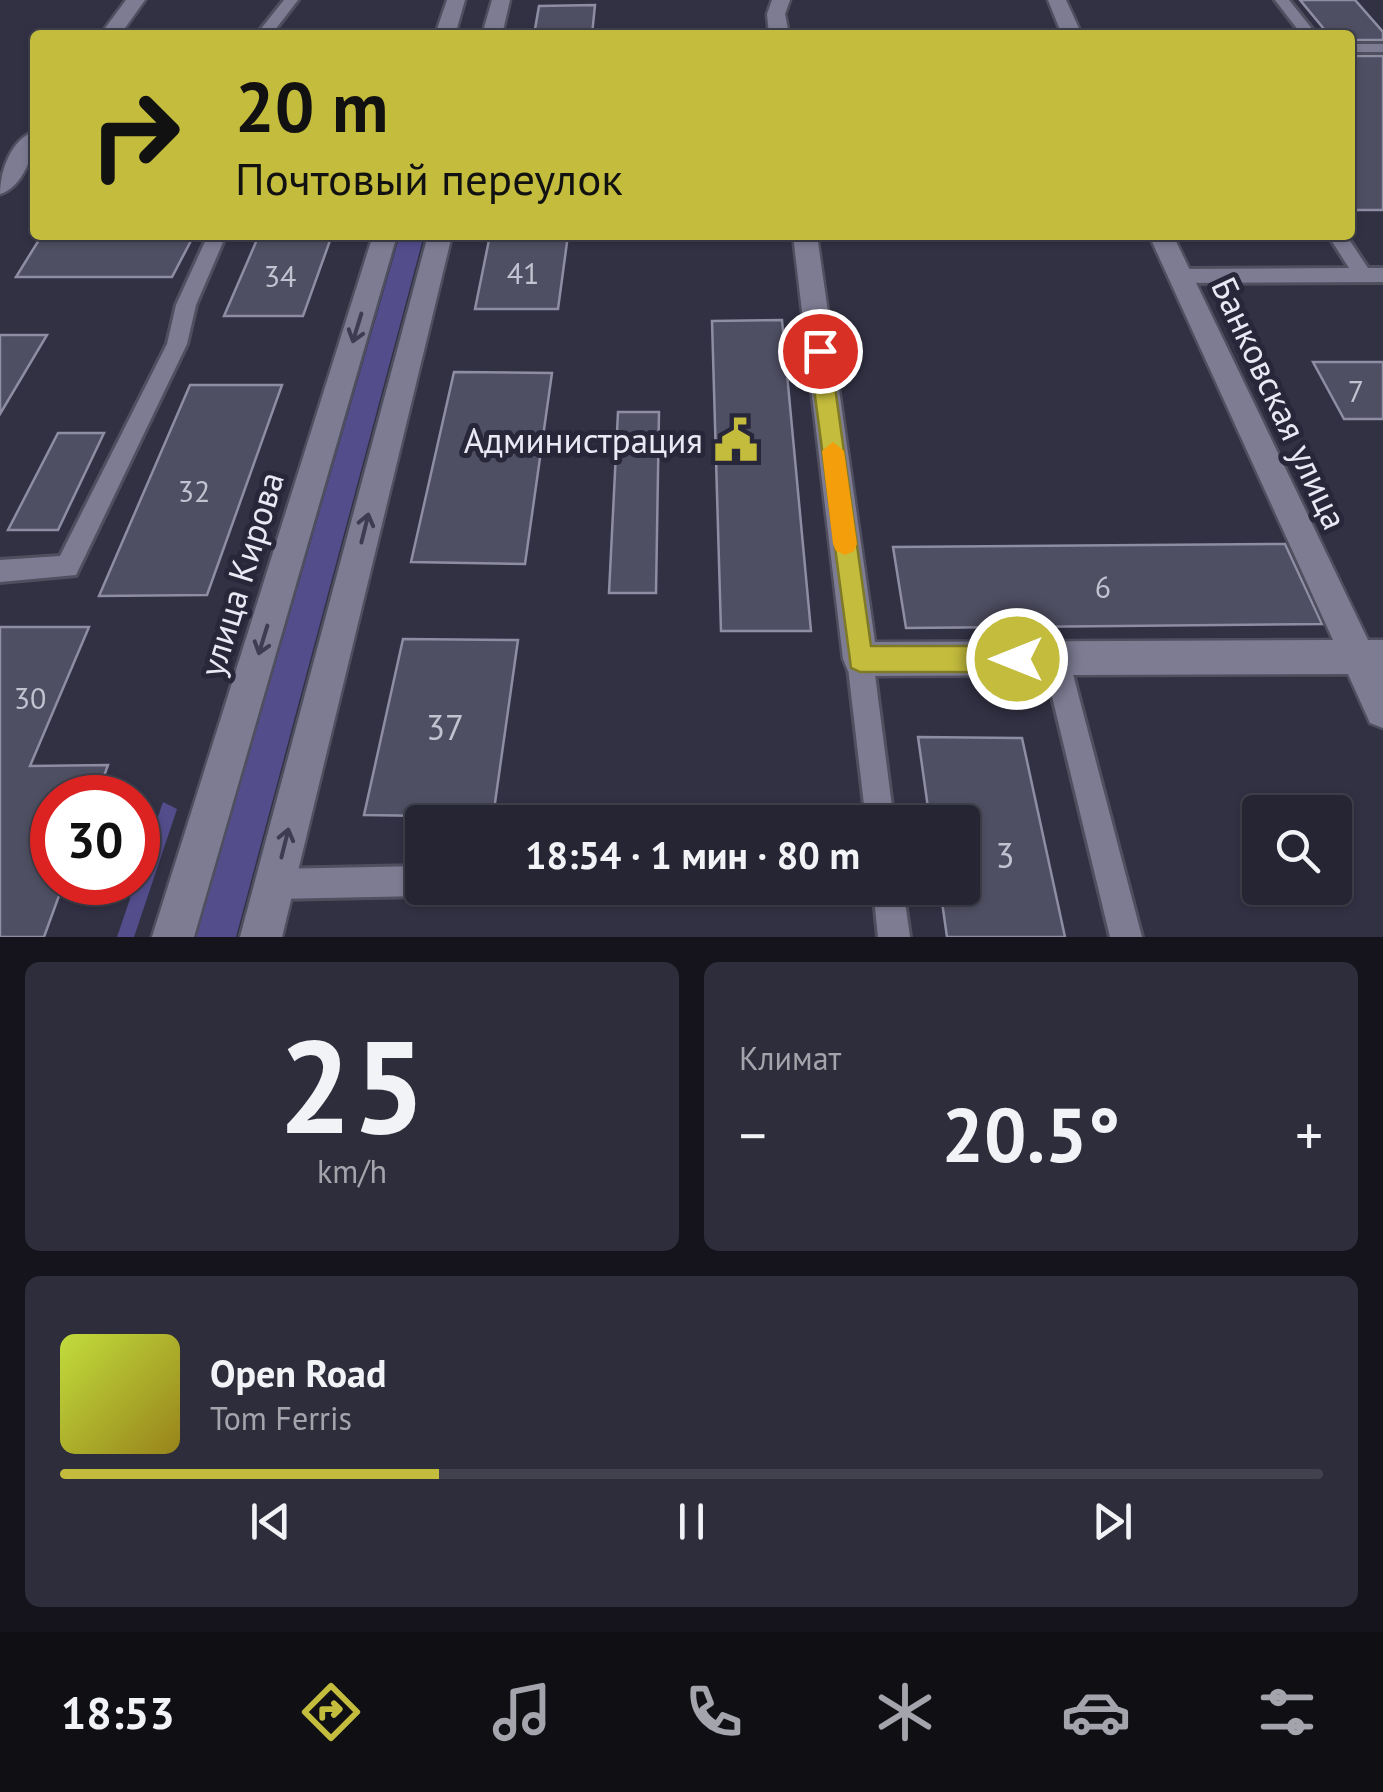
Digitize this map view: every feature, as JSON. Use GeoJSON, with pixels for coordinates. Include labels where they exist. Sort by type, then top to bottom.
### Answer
{"type":"FeatureCollection","features":[{"type":"Feature","properties":{"kind":"street"},"geometry":{"type":"LineString","coordinates":[[114,30],[136,0]]}},
{"type":"Feature","properties":{"kind":"street"},"geometry":{"type":"LineString","coordinates":[[447,30],[456,0]]}},
{"type":"Feature","properties":{"kind":"street"},"geometry":{"type":"LineString","coordinates":[[493,30],[500,0]]}},
{"type":"Feature","properties":{"kind":"street"},"geometry":{"type":"LineString","coordinates":[[778,30],[776,14],[780,0]]}},
{"type":"Feature","properties":{"kind":"street"},"geometry":{"type":"LineString","coordinates":[[1057,0],[1070,30]]}},
{"type":"Feature","properties":{"kind":"street"},"geometry":{"type":"LineString","coordinates":[[0,186],[30,145]]}},
{"type":"Feature","properties":{"kind":"street","name":"улица Кирова"},"geometry":{"type":"LineString","coordinates":[[173,937],[383,240]]}},
{"type":"Feature","properties":{"kind":"street"},"geometry":{"type":"LineString","coordinates":[[261,937],[439,240]]}},
{"type":"Feature","properties":{"kind":"street"},"geometry":{"type":"LineString","coordinates":[[806,240],[860,659],[1370,657]]}},
{"type":"Feature","properties":{"kind":"street","name":"Банковская улица"},"geometry":{"type":"LineString","coordinates":[[1163,240],[1370,657],[1383,710]]}},
{"type":"Feature","properties":{"kind":"lane"},"geometry":{"type":"LineString","coordinates":[[267,30],[291,0]]}},
{"type":"Feature","properties":{"kind":"lane"},"geometry":{"type":"LineString","coordinates":[[1282,0],[1306,30]]}},
{"type":"Feature","properties":{"kind":"lane"},"geometry":{"type":"LineString","coordinates":[[1355,48],[1383,48]]}},
{"type":"Feature","properties":{"kind":"lane"},"geometry":{"type":"LineString","coordinates":[[0,571],[68,567],[177,344],[186,305],[216,240]]}},
{"type":"Feature","properties":{"kind":"lane"},"geometry":{"type":"LineString","coordinates":[[1341,240],[1373,275]]}},
{"type":"Feature","properties":{"kind":"lane"},"geometry":{"type":"LineString","coordinates":[[1179,276],[1373,275]]}},
{"type":"Feature","properties":{"kind":"lane"},"geometry":{"type":"LineString","coordinates":[[860,659],[878,805]]}},
{"type":"Feature","properties":{"kind":"lane"},"geometry":{"type":"LineString","coordinates":[[1056,659],[1126,937]]}},
{"type":"Feature","properties":{"kind":"lane"},"geometry":{"type":"LineString","coordinates":[[274,884],[405,881]]}},
{"type":"Feature","properties":{"kind":"lane"},"geometry":{"type":"LineString","coordinates":[[890,905],[894,937]]}},
{"type":"Feature","properties":{"kind":"shaded area"},"geometry":{"type":"Polygon","coordinates":[[[399,240],[423,240],[236,937],[196,937],[399,240]]]}},
{"type":"Feature","properties":{"kind":"shaded area"},"geometry":{"type":"Polygon","coordinates":[[[163,802],[177,809],[160,860],[163,802]]]}},
{"type":"Feature","properties":{"kind":"shaded area"},"geometry":{"type":"Polygon","coordinates":[[[128,905],[145,905],[134,937],[117,937],[128,905]]]}},
{"type":"Feature","properties":{"kind":"building"},"geometry":{"type":"Polygon","coordinates":[[[1300,0],[1355,0],[1383,32],[1383,40],[1355,40],[1355,30],[1325,30],[1300,0]]]}},
{"type":"Feature","properties":{"kind":"building"},"geometry":{"type":"Polygon","coordinates":[[[595,5],[592,30],[535,30],[539,6],[595,5]]]}},
{"type":"Feature","properties":{"kind":"building"},"geometry":{"type":"Polygon","coordinates":[[[1355,56],[1383,56],[1383,210],[1355,210],[1355,56]]]}},
{"type":"Feature","properties":{"kind":"building"},"geometry":{"type":"Polygon","coordinates":[[[39,240],[191,240],[172,277],[16,277],[39,240]]]}},
{"type":"Feature","properties":{"kind":"building"},"geometry":{"type":"Polygon","coordinates":[[[257,240],[330,240],[303,316],[224,316],[257,240]]]}},
{"type":"Feature","properties":{"kind":"building"},"geometry":{"type":"Polygon","coordinates":[[[489,240],[567,240],[558,309],[475,309],[489,240]]]}},
{"type":"Feature","properties":{"kind":"building"},"geometry":{"type":"Polygon","coordinates":[[[782,320],[811,631],[721,631],[712,321],[782,320]]]}},
{"type":"Feature","properties":{"kind":"building"},"geometry":{"type":"Polygon","coordinates":[[[0,335],[47,335],[0,414],[0,335]]]}},
{"type":"Feature","properties":{"kind":"building"},"geometry":{"type":"Polygon","coordinates":[[[1313,362],[1383,362],[1383,419],[1344,419],[1313,362]]]}},
{"type":"Feature","properties":{"kind":"building"},"geometry":{"type":"Polygon","coordinates":[[[454,372],[552,373],[525,564],[411,562],[454,372]]]}},
{"type":"Feature","properties":{"kind":"building"},"geometry":{"type":"Polygon","coordinates":[[[190,385],[282,385],[207,595],[99,596],[190,385]]]}},
{"type":"Feature","properties":{"kind":"building"},"geometry":{"type":"Polygon","coordinates":[[[618,412],[659,412],[656,593],[609,593],[618,412]]]}},
{"type":"Feature","properties":{"kind":"building"},"geometry":{"type":"Polygon","coordinates":[[[58,433],[104,433],[58,530],[8,530],[58,433]]]}},
{"type":"Feature","properties":{"kind":"building"},"geometry":{"type":"Polygon","coordinates":[[[1285,544],[1322,624],[906,628],[893,547],[1285,544]]]}},
{"type":"Feature","properties":{"kind":"building"},"geometry":{"type":"Polygon","coordinates":[[[0,627],[89,627],[30,766],[108,765],[104,775],[30,775],[30,905],[56,905],[44,937],[0,937],[0,627]]]}},
{"type":"Feature","properties":{"kind":"building"},"geometry":{"type":"Polygon","coordinates":[[[403,639],[518,640],[495,805],[405,805],[405,816],[364,815],[403,639]]]}},
{"type":"Feature","properties":{"kind":"building"},"geometry":{"type":"Polygon","coordinates":[[[918,737],[1022,738],[1065,937],[947,937],[942,905],[980,905],[980,805],[928,805],[918,737]]]}},
{"type":"Feature","properties":{"kind":"slow traffic"},"geometry":{"type":"LineString","coordinates":[[833,451],[845,544]]}},
{"type":"Feature","properties":{"kind":"place","name":"Администрация"},"geometry":{"type":"Point","coordinates":[736,440]}},
{"type":"Feature","properties":{"kind":"route"},"geometry":{"type":"LineString","coordinates":[[820,351],[860,659],[1017,659]]}}]}
